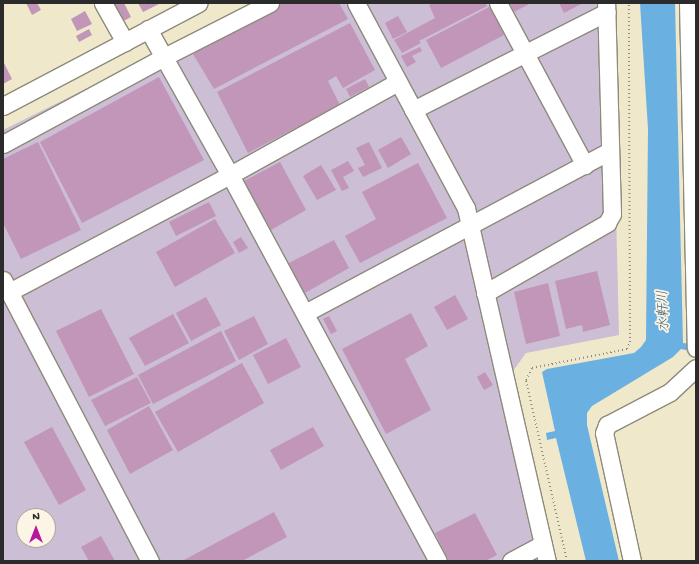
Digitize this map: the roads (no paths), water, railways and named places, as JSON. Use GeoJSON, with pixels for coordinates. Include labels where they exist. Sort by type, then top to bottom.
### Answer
{"type":"FeatureCollection","features":[{"type":"Feature","properties":{"kind":"street"},"geometry":{"type":"LineString","coordinates":[[103,3],[125,42]]}},
{"type":"Feature","properties":{"kind":"street"},"geometry":{"type":"LineString","coordinates":[[3,106],[198,3]]}},
{"type":"Feature","properties":{"kind":"street"},"geometry":{"type":"LineString","coordinates":[[3,144],[164,57],[270,3]]}},
{"type":"Feature","properties":{"kind":"street"},"geometry":{"type":"LineString","coordinates":[[356,3],[466,208],[547,561]]}},
{"type":"Feature","properties":{"kind":"street"},"geometry":{"type":"LineString","coordinates":[[498,3],[585,165]]}},
{"type":"Feature","properties":{"kind":"street"},"geometry":{"type":"LineString","coordinates":[[688,3],[696,348]]}},
{"type":"Feature","properties":{"kind":"street"},"geometry":{"type":"LineString","coordinates":[[413,110],[525,53],[606,8],[612,214],[607,223],[486,292]]}},
{"type":"Feature","properties":{"kind":"street"},"geometry":{"type":"LineString","coordinates":[[148,29],[230,175],[438,561]]}},
{"type":"Feature","properties":{"kind":"street"},"geometry":{"type":"LineString","coordinates":[[150,561],[6,286],[230,175],[398,82]]}},
{"type":"Feature","properties":{"kind":"street"},"geometry":{"type":"LineString","coordinates":[[305,314],[610,151]]}},
{"type":"Feature","properties":{"kind":"street"},"geometry":{"type":"LineString","coordinates":[[632,561],[604,433],[607,425],[670,392],[696,368]]}},
{"type":"Feature","properties":{"kind":"street"},"geometry":{"type":"LineString","coordinates":[[511,561],[543,544]]}},
{"type":"Feature","properties":{"kind":"water","name":"水軒川"},"geometry":{"type":"Polygon","coordinates":[[[640,3],[675,3],[683,343],[691,344],[691,351],[681,349],[673,357],[592,406],[587,413],[587,425],[619,561],[586,561],[556,438],[547,440],[546,433],[555,431],[542,372],[547,369],[634,353],[646,340],[648,129],[640,3]]]}}]}
